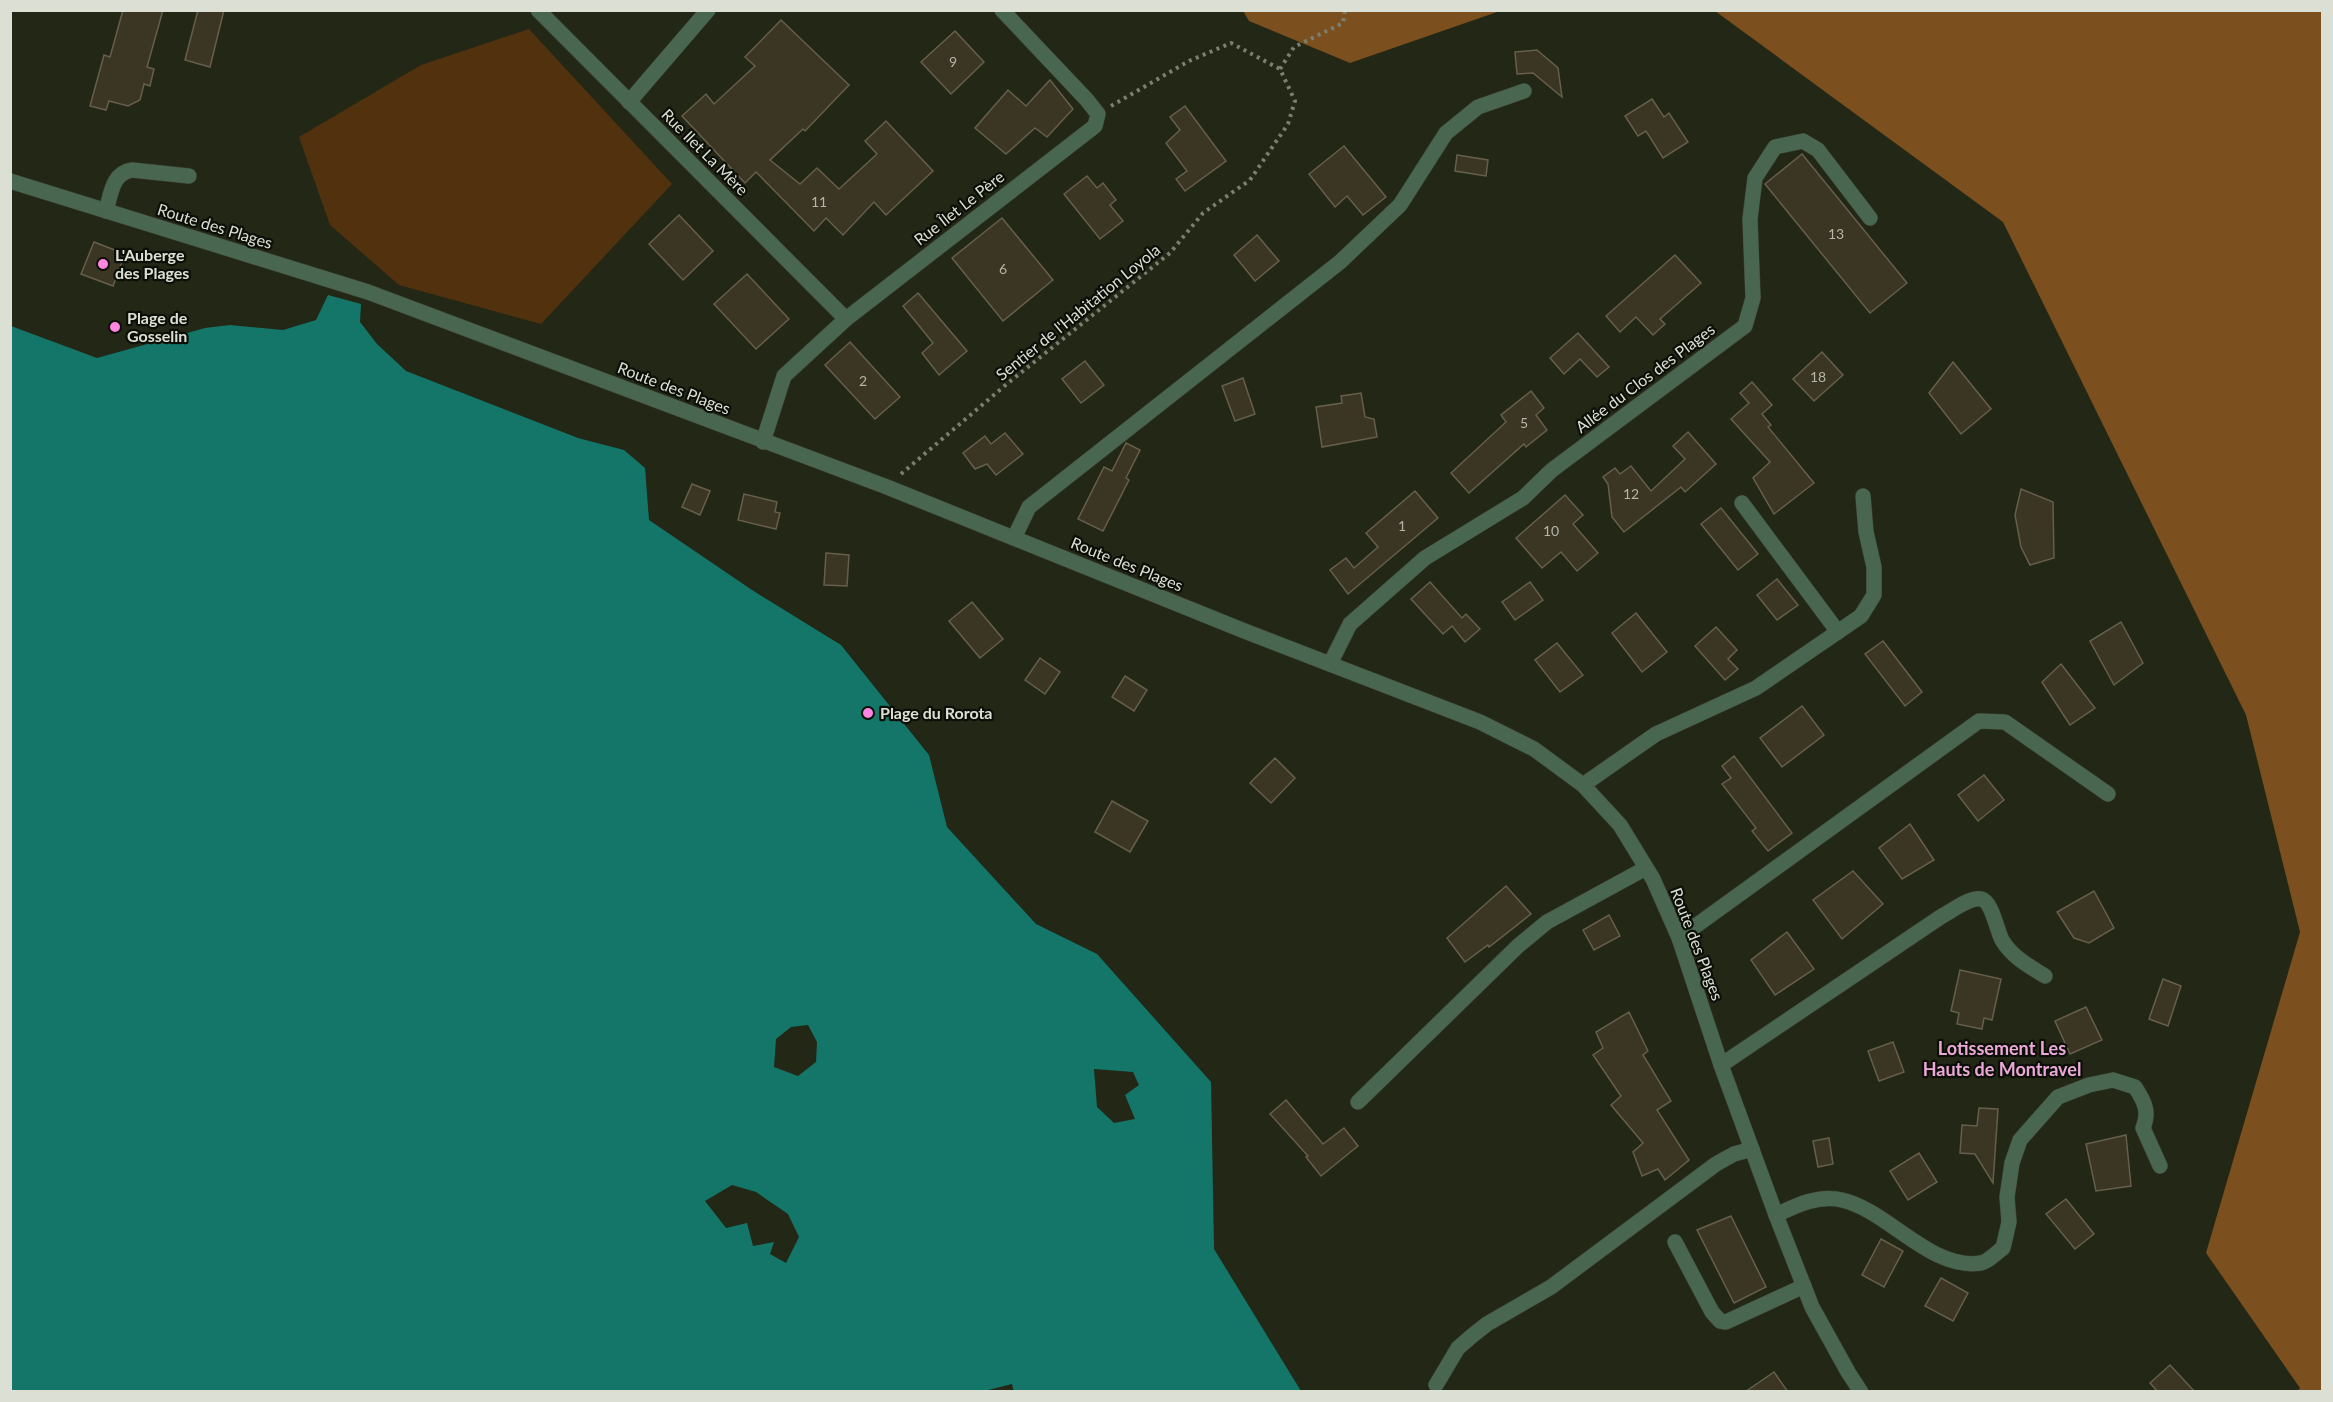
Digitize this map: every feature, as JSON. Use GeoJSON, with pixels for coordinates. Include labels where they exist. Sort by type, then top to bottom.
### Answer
{"type":"FeatureCollection","features":[{"type":"Feature","properties":{"kind":"street","name":"Rue Ilet La Mère"},"geometry":{"type":"LineString","coordinates":[[538,10],[846,319]]}},
{"type":"Feature","properties":{"kind":"street"},"geometry":{"type":"LineString","coordinates":[[630,102],[708,10]]}},
{"type":"Feature","properties":{"kind":"street"},"geometry":{"type":"LineString","coordinates":[[1002,10],[1098,114]]}},
{"type":"Feature","properties":{"kind":"street"},"geometry":{"type":"LineString","coordinates":[[1014,538],[1029,507],[1340,262],[1400,205],[1446,133],[1478,107],[1524,91]]}},
{"type":"Feature","properties":{"kind":"street","name":"Rue Îlet Le Père"},"geometry":{"type":"LineString","coordinates":[[764,442],[784,376],[846,319],[1095,126],[1098,114]]}},
{"type":"Feature","properties":{"kind":"street","name":"Allée du Clos des Plages"},"geometry":{"type":"LineString","coordinates":[[1330,664],[1350,624],[1425,558],[1523,498],[1552,470],[1745,326],[1753,298],[1750,219],[1755,178],[1775,147],[1803,141],[1818,150],[1870,218]]}},
{"type":"Feature","properties":{"kind":"street"},"geometry":{"type":"LineString","coordinates":[[106,211],[116,178],[123,171],[189,176]]}},
{"type":"Feature","properties":{"kind":"street","name":"Route des Plages"},"geometry":{"type":"LineString","coordinates":[[10,181],[368,292],[886,487],[1480,722],[1534,749],[1583,785],[1620,825],[1653,879],[1679,938],[1721,1065],[1804,1286],[1832,1344],[1861,1392]]}},
{"type":"Feature","properties":{"kind":"street"},"geometry":{"type":"LineString","coordinates":[[1583,785],[1656,734],[1756,688],[1861,616],[1874,596],[1874,567],[1866,532],[1863,496]]}},
{"type":"Feature","properties":{"kind":"street"},"geometry":{"type":"LineString","coordinates":[[1742,503],[1838,632]]}},
{"type":"Feature","properties":{"kind":"street"},"geometry":{"type":"LineString","coordinates":[[1679,938],[1979,721],[2005,722],[2108,794]]}},
{"type":"Feature","properties":{"kind":"street"},"geometry":{"type":"LineString","coordinates":[[1358,1102],[1518,946],[1547,922],[1646,868]]}},
{"type":"Feature","properties":{"kind":"street"},"geometry":{"type":"LineString","coordinates":[[1721,1065],[1941,916],[1971,900],[1981,899],[1988,903],[2001,939],[2013,955],[2045,976]]}},
{"type":"Feature","properties":{"kind":"street"},"geometry":{"type":"LineString","coordinates":[[1776,1215],[1806,1202],[1840,1199],[1864,1209],[1950,1262],[1982,1263],[2003,1248],[2009,1222],[2007,1197],[2012,1163],[2020,1140],[2058,1097],[2113,1080],[2136,1087],[2145,1103],[2148,1117],[2143,1128],[2160,1166]]}},
{"type":"Feature","properties":{"kind":"street"},"geometry":{"type":"LineString","coordinates":[[1436,1385],[1458,1348],[1487,1324],[1551,1287],[1716,1164],[1734,1154],[1752,1149]]}},
{"type":"Feature","properties":{"kind":"street"},"geometry":{"type":"LineString","coordinates":[[1674,1242],[1720,1321],[1726,1322],[1804,1286]]}},
{"type":"Feature","properties":{"kind":"path"},"geometry":{"type":"LineString","coordinates":[[1098,114],[1189,61],[1232,42],[1280,69],[1294,47],[1343,23],[1345,10]]}},
{"type":"Feature","properties":{"kind":"path","name":"Sentier de l'Habitation Loyola"},"geometry":{"type":"LineString","coordinates":[[886,487],[1008,383],[1170,253],[1203,213],[1250,180],[1288,124],[1295,100],[1280,69]]}},
{"type":"Feature","properties":{"kind":"shaded area"},"geometry":{"type":"Polygon","coordinates":[[[1243,11],[1500,11],[1350,63],[1249,21],[1243,11]]]}},
{"type":"Feature","properties":{"kind":"shaded area"},"geometry":{"type":"Polygon","coordinates":[[[1715,11],[2322,11],[2322,1391],[2298,1391],[2300,1388],[2206,1253],[2300,932],[2246,715],[2003,222],[1715,11]]]}},
{"type":"Feature","properties":{"kind":"shaded area"},"geometry":{"type":"Polygon","coordinates":[[[529,29],[672,184],[541,324],[399,285],[330,225],[299,137],[421,65],[529,29]]]}},
{"type":"Feature","properties":{"kind":"water"},"geometry":{"type":"Polygon","coordinates":[[[328,295],[361,304],[360,322],[377,344],[406,371],[578,438],[624,450],[645,468],[649,520],[752,590],[841,645],[929,755],[947,827],[1036,924],[1097,954],[1211,1082],[1214,1249],[1301,1391],[1014,1392],[1012,1384],[980,1392],[11,1391],[11,326],[97,358],[205,328],[230,325],[283,330],[316,320],[328,295]],[[808,1025],[791,1027],[776,1039],[774,1067],[798,1076],[816,1062],[817,1042],[808,1025]],[[1094,1069],[1097,1107],[1114,1123],[1135,1119],[1125,1095],[1139,1085],[1133,1072],[1094,1069]],[[732,1185],[705,1201],[726,1228],[747,1223],[753,1246],[774,1242],[770,1254],[786,1263],[799,1237],[788,1214],[756,1192],[732,1185]]]}},
{"type":"Feature","properties":{"kind":"building"},"geometry":{"type":"Polygon","coordinates":[[[123,10],[163,10],[147,67],[154,69],[150,86],[144,84],[140,100],[128,106],[109,101],[106,110],[90,106],[104,55],[110,57],[123,10]]]}},
{"type":"Feature","properties":{"kind":"building"},"geometry":{"type":"Polygon","coordinates":[[[198,10],[224,10],[210,67],[185,60],[198,10]]]}},
{"type":"Feature","properties":{"kind":"building"},"geometry":{"type":"Polygon","coordinates":[[[781,20],[849,85],[805,131],[803,129],[770,160],[800,184],[817,168],[839,189],[877,154],[865,141],[886,121],[933,171],[886,215],[874,202],[843,235],[826,218],[814,231],[756,172],[745,183],[682,116],[706,94],[714,104],[755,66],[745,57],[781,20]]]}},
{"type":"Feature","properties":{"kind":"building"},"geometry":{"type":"Polygon","coordinates":[[[955,31],[984,62],[951,94],[921,62],[955,31]]]}},
{"type":"Feature","properties":{"kind":"building"},"geometry":{"type":"Polygon","coordinates":[[[1537,50],[1558,68],[1562,97],[1533,73],[1517,74],[1515,52],[1537,50]]]}},
{"type":"Feature","properties":{"kind":"building"},"geometry":{"type":"Polygon","coordinates":[[[1050,80],[1073,109],[1047,137],[1035,128],[1006,154],[975,128],[1008,90],[1026,106],[1050,80]]]}},
{"type":"Feature","properties":{"kind":"building"},"geometry":{"type":"Polygon","coordinates":[[[1652,99],[1664,117],[1669,113],[1688,142],[1663,158],[1646,131],[1638,136],[1625,116],[1652,99]]]}},
{"type":"Feature","properties":{"kind":"building"},"geometry":{"type":"Polygon","coordinates":[[[1185,106],[1226,161],[1185,191],[1176,179],[1187,171],[1166,143],[1180,130],[1170,117],[1185,106]]]}},
{"type":"Feature","properties":{"kind":"building"},"geometry":{"type":"Polygon","coordinates":[[[1344,146],[1386,197],[1363,215],[1347,196],[1335,207],[1309,174],[1344,146]]]}},
{"type":"Feature","properties":{"kind":"building"},"geometry":{"type":"Polygon","coordinates":[[[1802,154],[1907,283],[1870,313],[1765,184],[1802,154]]]}},
{"type":"Feature","properties":{"kind":"building"},"geometry":{"type":"Polygon","coordinates":[[[1457,155],[1488,160],[1486,176],[1455,171],[1457,155]]]}},
{"type":"Feature","properties":{"kind":"building"},"geometry":{"type":"Polygon","coordinates":[[[1087,176],[1097,188],[1103,183],[1116,200],[1110,205],[1123,221],[1100,239],[1064,194],[1087,176]]]}},
{"type":"Feature","properties":{"kind":"building"},"geometry":{"type":"Polygon","coordinates":[[[679,215],[713,251],[683,280],[649,244],[679,215]]]}},
{"type":"Feature","properties":{"kind":"building"},"geometry":{"type":"Polygon","coordinates":[[[1002,218],[1053,280],[1003,321],[952,258],[1002,218]]]}},
{"type":"Feature","properties":{"kind":"building"},"geometry":{"type":"Polygon","coordinates":[[[1257,235],[1279,261],[1255,281],[1234,255],[1257,235]]]}},
{"type":"Feature","properties":{"kind":"building","name":"L'Auberge des Plages"},"geometry":{"type":"Polygon","coordinates":[[[94,242],[125,254],[113,286],[81,274],[94,242]]]}},
{"type":"Feature","properties":{"kind":"building"},"geometry":{"type":"Polygon","coordinates":[[[1675,255],[1701,283],[1660,319],[1665,324],[1653,335],[1636,317],[1620,332],[1606,316],[1675,255]]]}},
{"type":"Feature","properties":{"kind":"building"},"geometry":{"type":"Polygon","coordinates":[[[747,274],[789,319],[756,349],[714,304],[747,274]]]}},
{"type":"Feature","properties":{"kind":"building"},"geometry":{"type":"Polygon","coordinates":[[[918,293],[967,351],[939,375],[922,353],[933,343],[903,306],[918,293]]]}},
{"type":"Feature","properties":{"kind":"building"},"geometry":{"type":"Polygon","coordinates":[[[1578,333],[1609,367],[1597,377],[1580,359],[1564,374],[1550,358],[1578,333]]]}},
{"type":"Feature","properties":{"kind":"building"},"geometry":{"type":"Polygon","coordinates":[[[850,342],[900,397],[875,419],[825,365],[850,342]]]}},
{"type":"Feature","properties":{"kind":"building"},"geometry":{"type":"Polygon","coordinates":[[[1822,352],[1843,375],[1814,401],[1793,379],[1822,352]]]}},
{"type":"Feature","properties":{"kind":"building"},"geometry":{"type":"Polygon","coordinates":[[[1085,361],[1104,385],[1081,403],[1062,379],[1085,361]]]}},
{"type":"Feature","properties":{"kind":"building"},"geometry":{"type":"Polygon","coordinates":[[[1953,362],[1991,409],[1961,434],[1929,393],[1953,362]]]}},
{"type":"Feature","properties":{"kind":"building"},"geometry":{"type":"Polygon","coordinates":[[[1243,378],[1255,414],[1235,421],[1222,386],[1243,378]]]}},
{"type":"Feature","properties":{"kind":"building"},"geometry":{"type":"Polygon","coordinates":[[[1752,382],[1772,405],[1762,414],[1771,425],[1768,427],[1814,483],[1774,514],[1753,478],[1770,462],[1731,419],[1749,403],[1740,393],[1752,382]]]}},
{"type":"Feature","properties":{"kind":"building"},"geometry":{"type":"Polygon","coordinates":[[[1531,391],[1544,408],[1536,415],[1547,430],[1526,447],[1524,444],[1469,493],[1451,473],[1506,422],[1501,415],[1531,391]]]}},
{"type":"Feature","properties":{"kind":"building"},"geometry":{"type":"Polygon","coordinates":[[[1361,393],[1365,417],[1374,419],[1377,437],[1322,447],[1316,407],[1342,403],[1341,396],[1361,393]]]}},
{"type":"Feature","properties":{"kind":"building"},"geometry":{"type":"Polygon","coordinates":[[[1688,432],[1716,464],[1685,492],[1681,487],[1624,532],[1612,517],[1608,484],[1603,477],[1615,468],[1620,474],[1631,466],[1651,491],[1685,459],[1673,446],[1688,432]]]}},
{"type":"Feature","properties":{"kind":"building"},"geometry":{"type":"Polygon","coordinates":[[[1005,433],[1023,454],[996,475],[987,464],[975,469],[963,453],[985,436],[991,444],[1005,433]]]}},
{"type":"Feature","properties":{"kind":"building"},"geometry":{"type":"Polygon","coordinates":[[[1126,443],[1140,450],[1126,478],[1129,480],[1103,531],[1078,519],[1104,467],[1112,471],[1126,443]]]}},
{"type":"Feature","properties":{"kind":"building"},"geometry":{"type":"Polygon","coordinates":[[[692,484],[710,491],[700,515],[682,507],[692,484]]]}},
{"type":"Feature","properties":{"kind":"building"},"geometry":{"type":"Polygon","coordinates":[[[2021,489],[2053,502],[2054,558],[2030,565],[2021,547],[2015,515],[2021,489]]]}},
{"type":"Feature","properties":{"kind":"building"},"geometry":{"type":"Polygon","coordinates":[[[1415,491],[1438,518],[1348,594],[1330,570],[1346,558],[1354,568],[1378,547],[1366,533],[1415,491]]]}},
{"type":"Feature","properties":{"kind":"building"},"geometry":{"type":"Polygon","coordinates":[[[744,494],[777,502],[775,512],[780,513],[776,529],[738,520],[744,494]]]}},
{"type":"Feature","properties":{"kind":"building"},"geometry":{"type":"Polygon","coordinates":[[[1565,495],[1583,515],[1573,524],[1598,553],[1577,571],[1561,552],[1542,568],[1516,538],[1565,495]]]}},
{"type":"Feature","properties":{"kind":"building"},"geometry":{"type":"Polygon","coordinates":[[[1721,508],[1758,554],[1738,570],[1701,524],[1721,508]]]}},
{"type":"Feature","properties":{"kind":"building"},"geometry":{"type":"Polygon","coordinates":[[[826,553],[849,555],[847,586],[824,585],[826,553]]]}},
{"type":"Feature","properties":{"kind":"building"},"geometry":{"type":"Polygon","coordinates":[[[1777,579],[1798,605],[1777,620],[1757,595],[1777,579]]]}},
{"type":"Feature","properties":{"kind":"building"},"geometry":{"type":"Polygon","coordinates":[[[1430,582],[1462,618],[1466,614],[1480,629],[1465,642],[1452,626],[1443,634],[1411,599],[1430,582]]]}},
{"type":"Feature","properties":{"kind":"building"},"geometry":{"type":"Polygon","coordinates":[[[1530,582],[1543,600],[1515,620],[1502,602],[1530,582]]]}},
{"type":"Feature","properties":{"kind":"building"},"geometry":{"type":"Polygon","coordinates":[[[972,602],[1003,639],[980,658],[949,621],[972,602]]]}},
{"type":"Feature","properties":{"kind":"building"},"geometry":{"type":"Polygon","coordinates":[[[1636,613],[1667,652],[1642,672],[1612,633],[1636,613]]]}},
{"type":"Feature","properties":{"kind":"building"},"geometry":{"type":"Polygon","coordinates":[[[2121,622],[2143,663],[2114,685],[2090,641],[2121,622]]]}},
{"type":"Feature","properties":{"kind":"building"},"geometry":{"type":"Polygon","coordinates":[[[1716,627],[1737,650],[1728,659],[1738,669],[1725,680],[1695,646],[1716,627]]]}},
{"type":"Feature","properties":{"kind":"building"},"geometry":{"type":"Polygon","coordinates":[[[1883,641],[1922,692],[1905,706],[1865,654],[1883,641]]]}},
{"type":"Feature","properties":{"kind":"building"},"geometry":{"type":"Polygon","coordinates":[[[1557,643],[1583,675],[1560,692],[1535,660],[1557,643]]]}},
{"type":"Feature","properties":{"kind":"building"},"geometry":{"type":"Polygon","coordinates":[[[1040,658],[1060,672],[1045,694],[1025,680],[1040,658]]]}},
{"type":"Feature","properties":{"kind":"building"},"geometry":{"type":"Polygon","coordinates":[[[2061,664],[2095,708],[2070,725],[2042,682],[2061,664]]]}},
{"type":"Feature","properties":{"kind":"building"},"geometry":{"type":"Polygon","coordinates":[[[1125,676],[1147,690],[1134,711],[1112,697],[1125,676]]]}},
{"type":"Feature","properties":{"kind":"building"},"geometry":{"type":"Polygon","coordinates":[[[1802,706],[1824,735],[1782,767],[1760,738],[1802,706]]]}},
{"type":"Feature","properties":{"kind":"building"},"geometry":{"type":"Polygon","coordinates":[[[1734,756],[1792,833],[1768,851],[1752,831],[1756,828],[1722,784],[1731,778],[1722,766],[1734,756]]]}},
{"type":"Feature","properties":{"kind":"building"},"geometry":{"type":"Polygon","coordinates":[[[1275,758],[1295,778],[1271,803],[1250,783],[1275,758]]]}},
{"type":"Feature","properties":{"kind":"building"},"geometry":{"type":"Polygon","coordinates":[[[1984,775],[2004,800],[1978,821],[1958,795],[1984,775]]]}},
{"type":"Feature","properties":{"kind":"building"},"geometry":{"type":"Polygon","coordinates":[[[1112,801],[1148,821],[1130,852],[1095,832],[1112,801]]]}},
{"type":"Feature","properties":{"kind":"building"},"geometry":{"type":"Polygon","coordinates":[[[1910,824],[1934,860],[1902,879],[1879,848],[1910,824]]]}},
{"type":"Feature","properties":{"kind":"building"},"geometry":{"type":"Polygon","coordinates":[[[1853,871],[1883,904],[1842,939],[1813,900],[1853,871]]]}},
{"type":"Feature","properties":{"kind":"building"},"geometry":{"type":"Polygon","coordinates":[[[1506,886],[1531,914],[1489,947],[1488,945],[1465,962],[1447,938],[1506,886]]]}},
{"type":"Feature","properties":{"kind":"building"},"geometry":{"type":"Polygon","coordinates":[[[2094,891],[2114,928],[2089,943],[2074,938],[2057,912],[2094,891]]]}},
{"type":"Feature","properties":{"kind":"building"},"geometry":{"type":"Polygon","coordinates":[[[1609,915],[1620,936],[1594,950],[1583,930],[1609,915]]]}},
{"type":"Feature","properties":{"kind":"building"},"geometry":{"type":"Polygon","coordinates":[[[1787,932],[1814,969],[1775,995],[1751,960],[1787,932]]]}},
{"type":"Feature","properties":{"kind":"building"},"geometry":{"type":"Polygon","coordinates":[[[1960,970],[2001,979],[1992,1020],[1984,1018],[1982,1029],[1957,1024],[1959,1013],[1951,1011],[1960,970]]]}},
{"type":"Feature","properties":{"kind":"building"},"geometry":{"type":"Polygon","coordinates":[[[2163,979],[2181,986],[2168,1026],[2149,1019],[2163,979]]]}},
{"type":"Feature","properties":{"kind":"building"},"geometry":{"type":"Polygon","coordinates":[[[2086,1007],[2102,1040],[2070,1054],[2055,1021],[2086,1007]]]}},
{"type":"Feature","properties":{"kind":"building"},"geometry":{"type":"Polygon","coordinates":[[[1629,1012],[1648,1051],[1643,1055],[1671,1101],[1657,1110],[1689,1160],[1665,1180],[1658,1169],[1642,1176],[1633,1152],[1643,1143],[1611,1105],[1621,1096],[1593,1055],[1603,1048],[1596,1032],[1629,1012]]]}},
{"type":"Feature","properties":{"kind":"building"},"geometry":{"type":"Polygon","coordinates":[[[1893,1042],[1904,1072],[1879,1081],[1868,1051],[1893,1042]]]}},
{"type":"Feature","properties":{"kind":"building"},"geometry":{"type":"Polygon","coordinates":[[[1286,1100],[1323,1144],[1344,1128],[1358,1146],[1321,1176],[1306,1157],[1308,1156],[1270,1114],[1286,1100]]]}},
{"type":"Feature","properties":{"kind":"building"},"geometry":{"type":"Polygon","coordinates":[[[1979,1108],[1998,1109],[1993,1183],[1975,1154],[1960,1153],[1962,1125],[1977,1126],[1979,1108]]]}},
{"type":"Feature","properties":{"kind":"building"},"geometry":{"type":"Polygon","coordinates":[[[2126,1135],[2131,1186],[2096,1191],[2086,1144],[2126,1135]]]}},
{"type":"Feature","properties":{"kind":"building"},"geometry":{"type":"Polygon","coordinates":[[[1829,1138],[1833,1164],[1818,1167],[1813,1141],[1829,1138]]]}},
{"type":"Feature","properties":{"kind":"building"},"geometry":{"type":"Polygon","coordinates":[[[1919,1153],[1937,1182],[1908,1200],[1890,1171],[1919,1153]]]}},
{"type":"Feature","properties":{"kind":"building"},"geometry":{"type":"Polygon","coordinates":[[[2066,1199],[2094,1234],[2075,1249],[2046,1214],[2066,1199]]]}},
{"type":"Feature","properties":{"kind":"building"},"geometry":{"type":"Polygon","coordinates":[[[1731,1216],[1766,1287],[1734,1303],[1697,1230],[1731,1216]]]}},
{"type":"Feature","properties":{"kind":"building"},"geometry":{"type":"Polygon","coordinates":[[[1881,1239],[1903,1251],[1884,1287],[1862,1275],[1881,1239]]]}},
{"type":"Feature","properties":{"kind":"building"},"geometry":{"type":"Polygon","coordinates":[[[1941,1278],[1968,1293],[1953,1321],[1925,1306],[1941,1278]]]}},
{"type":"Feature","properties":{"kind":"building"},"geometry":{"type":"Polygon","coordinates":[[[2170,1365],[2195,1392],[2158,1392],[2150,1383],[2170,1365]]]}},
{"type":"Feature","properties":{"kind":"building"},"geometry":{"type":"Polygon","coordinates":[[[1774,1372],[1788,1392],[1745,1392],[1774,1372]]]}},
{"type":"Feature","properties":{"kind":"place","name":"L'Auberge des Plages"},"geometry":{"type":"Point","coordinates":[103,264]}},
{"type":"Feature","properties":{"kind":"place","name":"Plage de Gosselin"},"geometry":{"type":"Point","coordinates":[115,327]}},
{"type":"Feature","properties":{"kind":"place","name":"Plage du Rorota"},"geometry":{"type":"Point","coordinates":[868,713]}},
{"type":"Feature","properties":{"kind":"district","name":"Lotissement Les Hauts de Montravel"},"geometry":{"type":"Point","coordinates":[2002,1059]}}]}
